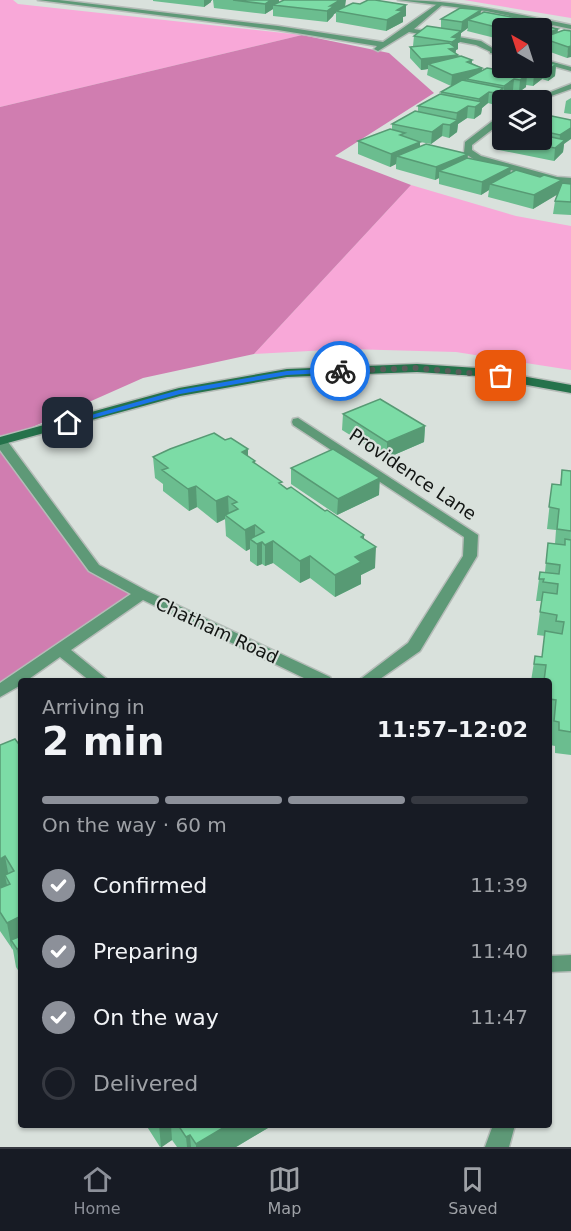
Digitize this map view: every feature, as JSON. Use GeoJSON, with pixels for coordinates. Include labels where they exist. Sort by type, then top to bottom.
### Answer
{"type":"FeatureCollection","features":[{"type":"Feature","properties":{"kind":"main road"},"geometry":{"type":"LineString","coordinates":[[0,441],[179,392],[287,373],[417,368],[477,372],[571,389]]}},
{"type":"Feature","properties":{"kind":"street"},"geometry":{"type":"LineString","coordinates":[[41,0],[278,28],[381,47],[408,30],[440,4]]}},
{"type":"Feature","properties":{"kind":"street"},"geometry":{"type":"LineString","coordinates":[[401,0],[496,11],[571,27]]}},
{"type":"Feature","properties":{"kind":"street"},"geometry":{"type":"LineString","coordinates":[[408,30],[478,43],[492,50]]}},
{"type":"Feature","properties":{"kind":"street"},"geometry":{"type":"LineString","coordinates":[[552,64],[571,69]]}},
{"type":"Feature","properties":{"kind":"street"},"geometry":{"type":"LineString","coordinates":[[552,93],[571,86]]}},
{"type":"Feature","properties":{"kind":"street"},"geometry":{"type":"LineString","coordinates":[[492,126],[468,144],[467,151],[478,158],[556,180],[571,181]]}},
{"type":"Feature","properties":{"kind":"street","name":"Providence Lane"},"geometry":{"type":"LineString","coordinates":[[298,422],[471,534],[470,556],[414,647],[370,678]]}},
{"type":"Feature","properties":{"kind":"street","name":"Chatham Road"},"geometry":{"type":"LineString","coordinates":[[0,441],[94,568],[142,594],[318,678]]}},
{"type":"Feature","properties":{"kind":"street"},"geometry":{"type":"LineString","coordinates":[[19,678],[142,594]]}},
{"type":"Feature","properties":{"kind":"street"},"geometry":{"type":"LineString","coordinates":[[61,650],[97,678]]}},
{"type":"Feature","properties":{"kind":"street"},"geometry":{"type":"LineString","coordinates":[[0,691],[18,679]]}},
{"type":"Feature","properties":{"kind":"street"},"geometry":{"type":"LineString","coordinates":[[552,964],[571,963]]}},
{"type":"Feature","properties":{"kind":"street"},"geometry":{"type":"LineString","coordinates":[[497,1147],[503,1128]]}},
{"type":"Feature","properties":{"kind":"shaded area"},"geometry":{"type":"Polygon","coordinates":[[[0,0],[13,0],[18,4],[302,35],[0,107],[0,0]]]}},
{"type":"Feature","properties":{"kind":"shaded area"},"geometry":{"type":"Polygon","coordinates":[[[464,0],[571,0],[571,18],[464,0]]]}},
{"type":"Feature","properties":{"kind":"shaded area"},"geometry":{"type":"Polygon","coordinates":[[[302,35],[389,53],[434,93],[335,156],[411,185],[254,354],[143,378],[1,441],[94,568],[142,594],[0,691],[0,107],[302,35]]]}},
{"type":"Feature","properties":{"kind":"shaded area"},"geometry":{"type":"Polygon","coordinates":[[[411,185],[516,216],[571,226],[571,370],[456,352],[347,349],[254,354],[411,185]]]}},
{"type":"Feature","properties":{"kind":"building"},"geometry":{"type":"Polygon","coordinates":[[[233,0],[271,0],[265,4],[233,0]]]}},
{"type":"Feature","properties":{"kind":"building"},"geometry":{"type":"Polygon","coordinates":[[[284,0],[340,0],[330,6],[334,6],[327,11],[273,5],[284,0]]]}},
{"type":"Feature","properties":{"kind":"building"},"geometry":{"type":"Polygon","coordinates":[[[368,0],[406,5],[397,10],[403,11],[387,20],[336,11],[353,3],[360,4],[368,0]]]}},
{"type":"Feature","properties":{"kind":"building"},"geometry":{"type":"Polygon","coordinates":[[[460,8],[481,10],[462,22],[441,19],[460,8]]]}},
{"type":"Feature","properties":{"kind":"building"},"geometry":{"type":"Polygon","coordinates":[[[484,12],[517,18],[492,18],[492,26],[468,20],[484,12]]]}},
{"type":"Feature","properties":{"kind":"building"},"geometry":{"type":"Polygon","coordinates":[[[427,26],[461,31],[452,37],[458,38],[452,42],[414,36],[427,26]]]}},
{"type":"Feature","properties":{"kind":"building"},"geometry":{"type":"Polygon","coordinates":[[[564,30],[571,31],[571,46],[552,41],[552,34],[564,30]]]}},
{"type":"Feature","properties":{"kind":"building"},"geometry":{"type":"Polygon","coordinates":[[[449,43],[456,48],[449,49],[458,55],[421,59],[410,47],[449,43]]]}},
{"type":"Feature","properties":{"kind":"building"},"geometry":{"type":"Polygon","coordinates":[[[461,56],[472,60],[467,62],[482,68],[452,75],[428,64],[461,56]]]}},
{"type":"Feature","properties":{"kind":"building"},"geometry":{"type":"Polygon","coordinates":[[[487,68],[492,69],[492,78],[523,78],[514,79],[504,86],[466,79],[487,68]]]}},
{"type":"Feature","properties":{"kind":"building"},"geometry":{"type":"Polygon","coordinates":[[[462,80],[503,88],[492,90],[492,92],[479,99],[441,92],[462,80]]]}},
{"type":"Feature","properties":{"kind":"building"},"geometry":{"type":"Polygon","coordinates":[[[440,94],[482,102],[475,107],[468,106],[457,113],[418,106],[440,94]]]}},
{"type":"Feature","properties":{"kind":"building"},"geometry":{"type":"Polygon","coordinates":[[[415,111],[458,120],[450,125],[443,124],[432,132],[392,124],[415,111]]]}},
{"type":"Feature","properties":{"kind":"building"},"geometry":{"type":"Polygon","coordinates":[[[552,116],[571,120],[571,128],[560,135],[552,133],[552,116]]]}},
{"type":"Feature","properties":{"kind":"building"},"geometry":{"type":"Polygon","coordinates":[[[390,129],[405,133],[400,135],[420,142],[391,154],[358,141],[390,129]]]}},
{"type":"Feature","properties":{"kind":"building"},"geometry":{"type":"Polygon","coordinates":[[[552,137],[565,140],[555,148],[552,147],[552,137]]]}},
{"type":"Feature","properties":{"kind":"building"},"geometry":{"type":"Polygon","coordinates":[[[426,144],[468,154],[436,167],[397,156],[426,144]]]}},
{"type":"Feature","properties":{"kind":"building"},"geometry":{"type":"Polygon","coordinates":[[[467,158],[511,167],[482,182],[439,171],[467,158]]]}},
{"type":"Feature","properties":{"kind":"building"},"geometry":{"type":"Polygon","coordinates":[[[516,170],[562,180],[534,195],[490,184],[516,170]]]}},
{"type":"Feature","properties":{"kind":"building"},"geometry":{"type":"Polygon","coordinates":[[[562,183],[571,184],[571,202],[555,201],[562,183]]]}},
{"type":"Feature","properties":{"kind":"building"},"geometry":{"type":"Polygon","coordinates":[[[380,399],[425,426],[387,442],[343,414],[380,399]]]}},
{"type":"Feature","properties":{"kind":"building"},"geometry":{"type":"Polygon","coordinates":[[[214,433],[225,440],[231,438],[248,449],[242,452],[282,482],[279,483],[287,489],[291,487],[325,511],[327,510],[364,535],[361,537],[376,547],[355,557],[361,562],[335,575],[310,556],[300,561],[273,541],[265,545],[262,542],[257,544],[250,539],[264,532],[255,525],[245,530],[225,515],[238,509],[232,504],[237,502],[228,496],[216,501],[196,486],[188,489],[162,470],[168,468],[153,457],[214,433]]]}},
{"type":"Feature","properties":{"kind":"building"},"geometry":{"type":"Polygon","coordinates":[[[333,449],[380,478],[338,499],[291,468],[333,449]]]}},
{"type":"Feature","properties":{"kind":"building"},"geometry":{"type":"Polygon","coordinates":[[[562,470],[571,471],[571,531],[557,529],[559,509],[549,507],[552,484],[561,485],[562,470]]]}},
{"type":"Feature","properties":{"kind":"building"},"geometry":{"type":"Polygon","coordinates":[[[565,539],[571,540],[571,732],[559,730],[559,722],[554,721],[556,700],[552,699],[552,678],[544,678],[546,665],[534,664],[535,656],[542,657],[545,631],[562,634],[564,622],[556,621],[557,615],[540,612],[543,592],[557,594],[558,584],[543,582],[544,579],[539,579],[540,572],[559,574],[560,565],[546,563],[548,543],[565,545],[565,539]]]}},
{"type":"Feature","properties":{"kind":"building"},"geometry":{"type":"Polygon","coordinates":[[[15,739],[18,743],[18,918],[7,923],[0,912],[0,888],[10,884],[5,875],[14,871],[5,856],[0,859],[0,745],[15,739]]]}},
{"type":"Feature","properties":{"kind":"building"},"geometry":{"type":"Polygon","coordinates":[[[18,937],[18,948],[17,949],[11,940],[18,937]]]}},
{"type":"Feature","properties":{"kind":"building"},"geometry":{"type":"Polygon","coordinates":[[[180,1128],[223,1128],[196,1144],[190,1135],[186,1137],[180,1128]]]}},
{"type":"Feature","properties":{"kind":"way so far"},"geometry":{"type":"LineString","coordinates":[[340,371],[417,368],[501,376]]}},
{"type":"Feature","properties":{"kind":"route"},"geometry":{"type":"LineString","coordinates":[[68,423],[179,392],[287,373],[340,371]]}}]}
